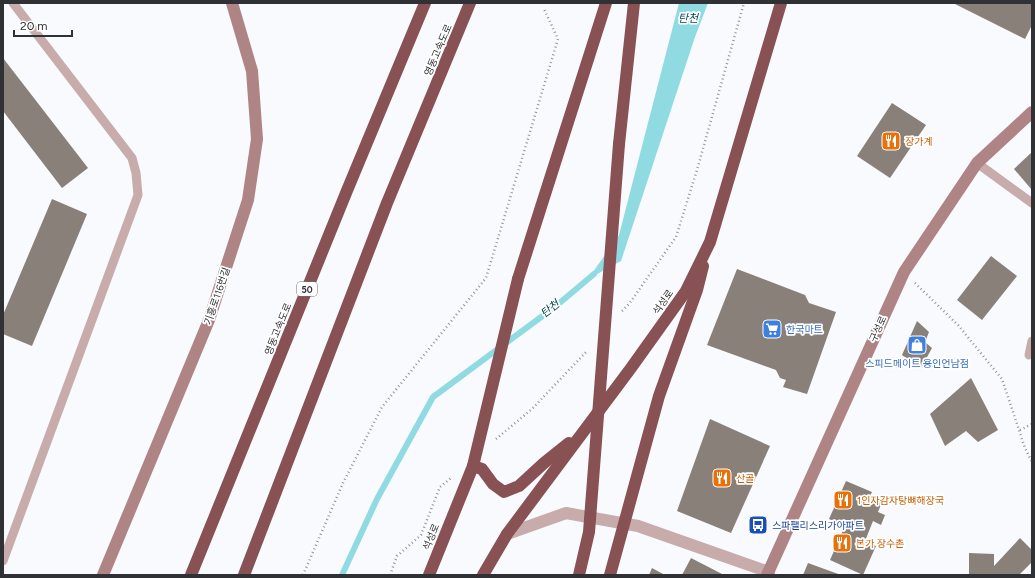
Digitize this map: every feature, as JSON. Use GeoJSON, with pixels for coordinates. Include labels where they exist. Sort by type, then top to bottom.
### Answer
{"type":"FeatureCollection","features":[{"type":"Feature","properties":{"kind":"highway","name":"영동고속도로"},"geometry":{"type":"LineString","coordinates":[[191,575],[346,192],[425,3]]}},
{"type":"Feature","properties":{"kind":"highway","name":"영동고속도로"},"geometry":{"type":"LineString","coordinates":[[244,575],[387,203],[470,3]]}},
{"type":"Feature","properties":{"kind":"highway","name":"석성로"},"geometry":{"type":"LineString","coordinates":[[429,575],[473,466],[518,279],[606,3]]}},
{"type":"Feature","properties":{"kind":"highway"},"geometry":{"type":"LineString","coordinates":[[579,575],[589,532],[619,144],[634,3]]}},
{"type":"Feature","properties":{"kind":"highway","name":"석성로"},"geometry":{"type":"LineString","coordinates":[[483,575],[507,534],[686,291],[710,242],[781,3]]}},
{"type":"Feature","properties":{"kind":"highway"},"geometry":{"type":"LineString","coordinates":[[610,575],[659,396],[697,290],[710,242]]}},
{"type":"Feature","properties":{"kind":"highway"},"geometry":{"type":"LineString","coordinates":[[473,466],[482,469],[494,484],[504,492],[519,486],[544,463],[581,434]]}},
{"type":"Feature","properties":{"kind":"street","name":"기흥로116번길"},"geometry":{"type":"LineString","coordinates":[[103,575],[209,320],[248,200],[257,139],[252,71],[232,3]]}},
{"type":"Feature","properties":{"kind":"street","name":"구성로"},"geometry":{"type":"LineString","coordinates":[[768,573],[904,272],[977,163],[1032,112]]}},
{"type":"Feature","properties":{"kind":"street"},"geometry":{"type":"LineString","coordinates":[[507,534],[566,512],[638,526],[768,573]]}},
{"type":"Feature","properties":{"kind":"lane"},"geometry":{"type":"LineString","coordinates":[[3,561],[138,195],[136,173],[132,158],[13,3]]}},
{"type":"Feature","properties":{"kind":"lane"},"geometry":{"type":"LineString","coordinates":[[977,163],[1032,203]]}},
{"type":"Feature","properties":{"kind":"lane"},"geometry":{"type":"LineString","coordinates":[[1029,355],[1032,342]]}},
{"type":"Feature","properties":{"kind":"path"},"geometry":{"type":"LineString","coordinates":[[303,575],[344,483],[382,408],[486,278],[558,39],[544,9]]}},
{"type":"Feature","properties":{"kind":"path"},"geometry":{"type":"LineString","coordinates":[[904,272],[958,325],[1002,379],[1025,448],[1032,462]]}},
{"type":"Feature","properties":{"kind":"path"},"geometry":{"type":"LineString","coordinates":[[1020,430],[1032,424]]}},
{"type":"Feature","properties":{"kind":"water","name":"탄천"},"geometry":{"type":"Polygon","coordinates":[[[679,3],[708,3],[695,37],[621,261],[588,279],[619,235],[679,3]]]}},
{"type":"Feature","properties":{"kind":"building"},"geometry":{"type":"Polygon","coordinates":[[[953,3],[1032,3],[1032,25],[1025,39],[953,3]]]}},
{"type":"Feature","properties":{"kind":"building"},"geometry":{"type":"Polygon","coordinates":[[[3,58],[88,168],[62,188],[3,111],[3,58]]]}},
{"type":"Feature","properties":{"kind":"building","name":"장가계"},"geometry":{"type":"Polygon","coordinates":[[[892,103],[926,125],[890,178],[857,156],[892,103]]]}},
{"type":"Feature","properties":{"kind":"building"},"geometry":{"type":"Polygon","coordinates":[[[1032,152],[1032,190],[1014,169],[1032,152]]]}},
{"type":"Feature","properties":{"kind":"building"},"geometry":{"type":"Polygon","coordinates":[[[52,199],[87,214],[32,346],[3,334],[3,315],[52,199]]]}},
{"type":"Feature","properties":{"kind":"building"},"geometry":{"type":"Polygon","coordinates":[[[991,256],[1017,276],[982,320],[957,300],[991,256]]]}},
{"type":"Feature","properties":{"kind":"building","name":"한국마트"},"geometry":{"type":"Polygon","coordinates":[[[737,269],[805,295],[809,303],[836,312],[807,394],[783,387],[786,380],[780,378],[776,370],[707,345],[737,269]]]}},
{"type":"Feature","properties":{"kind":"building","name":"스피드메이트 용인언남점"},"geometry":{"type":"Polygon","coordinates":[[[917,321],[929,332],[925,342],[932,348],[921,368],[902,355],[917,321]]]}},
{"type":"Feature","properties":{"kind":"building"},"geometry":{"type":"Polygon","coordinates":[[[971,378],[998,430],[978,442],[966,431],[945,446],[930,414],[971,378]]]}},
{"type":"Feature","properties":{"kind":"building","name":"산골"},"geometry":{"type":"Polygon","coordinates":[[[710,419],[770,446],[731,533],[677,511],[710,419]]]}},
{"type":"Feature","properties":{"kind":"building"},"geometry":{"type":"Polygon","coordinates":[[[846,481],[872,492],[870,496],[882,502],[878,512],[885,515],[881,525],[873,521],[865,541],[876,546],[863,575],[830,560],[845,526],[829,519],[846,481]]]}},
{"type":"Feature","properties":{"kind":"building"},"geometry":{"type":"Polygon","coordinates":[[[1020,538],[1032,550],[1032,562],[1019,575],[969,575],[969,553],[994,554],[994,566],[1020,538]]]}},
{"type":"Feature","properties":{"kind":"building"},"geometry":{"type":"Polygon","coordinates":[[[691,558],[724,575],[682,575],[691,558]]]}},
{"type":"Feature","properties":{"kind":"building"},"geometry":{"type":"Polygon","coordinates":[[[808,563],[841,575],[803,575],[808,563]]]}},
{"type":"Feature","properties":{"kind":"building"},"geometry":{"type":"Polygon","coordinates":[[[652,568],[665,575],[649,575],[652,568]]]}},
{"type":"Feature","properties":{"kind":"waterway","name":"탄천"},"geometry":{"type":"LineString","coordinates":[[342,575],[377,499],[433,397],[556,306],[594,274]]}},
{"type":"Feature","properties":{"kind":"place","name":"장가계"},"geometry":{"type":"Point","coordinates":[891,141]}},
{"type":"Feature","properties":{"kind":"place","name":"한국마트"},"geometry":{"type":"Point","coordinates":[772,329]}},
{"type":"Feature","properties":{"kind":"place","name":"스피드메이트 용인언남점"},"geometry":{"type":"Point","coordinates":[917,345]}},
{"type":"Feature","properties":{"kind":"place","name":"산골"},"geometry":{"type":"Point","coordinates":[722,478]}},
{"type":"Feature","properties":{"kind":"place","name":"1인자감자탕뼈해장국"},"geometry":{"type":"Point","coordinates":[843,500]}},
{"type":"Feature","properties":{"kind":"place","name":"스파팰리스리가아파트"},"geometry":{"type":"Point","coordinates":[758,525]}},
{"type":"Feature","properties":{"kind":"place","name":"본가 장수촌"},"geometry":{"type":"Point","coordinates":[842,543]}}]}
